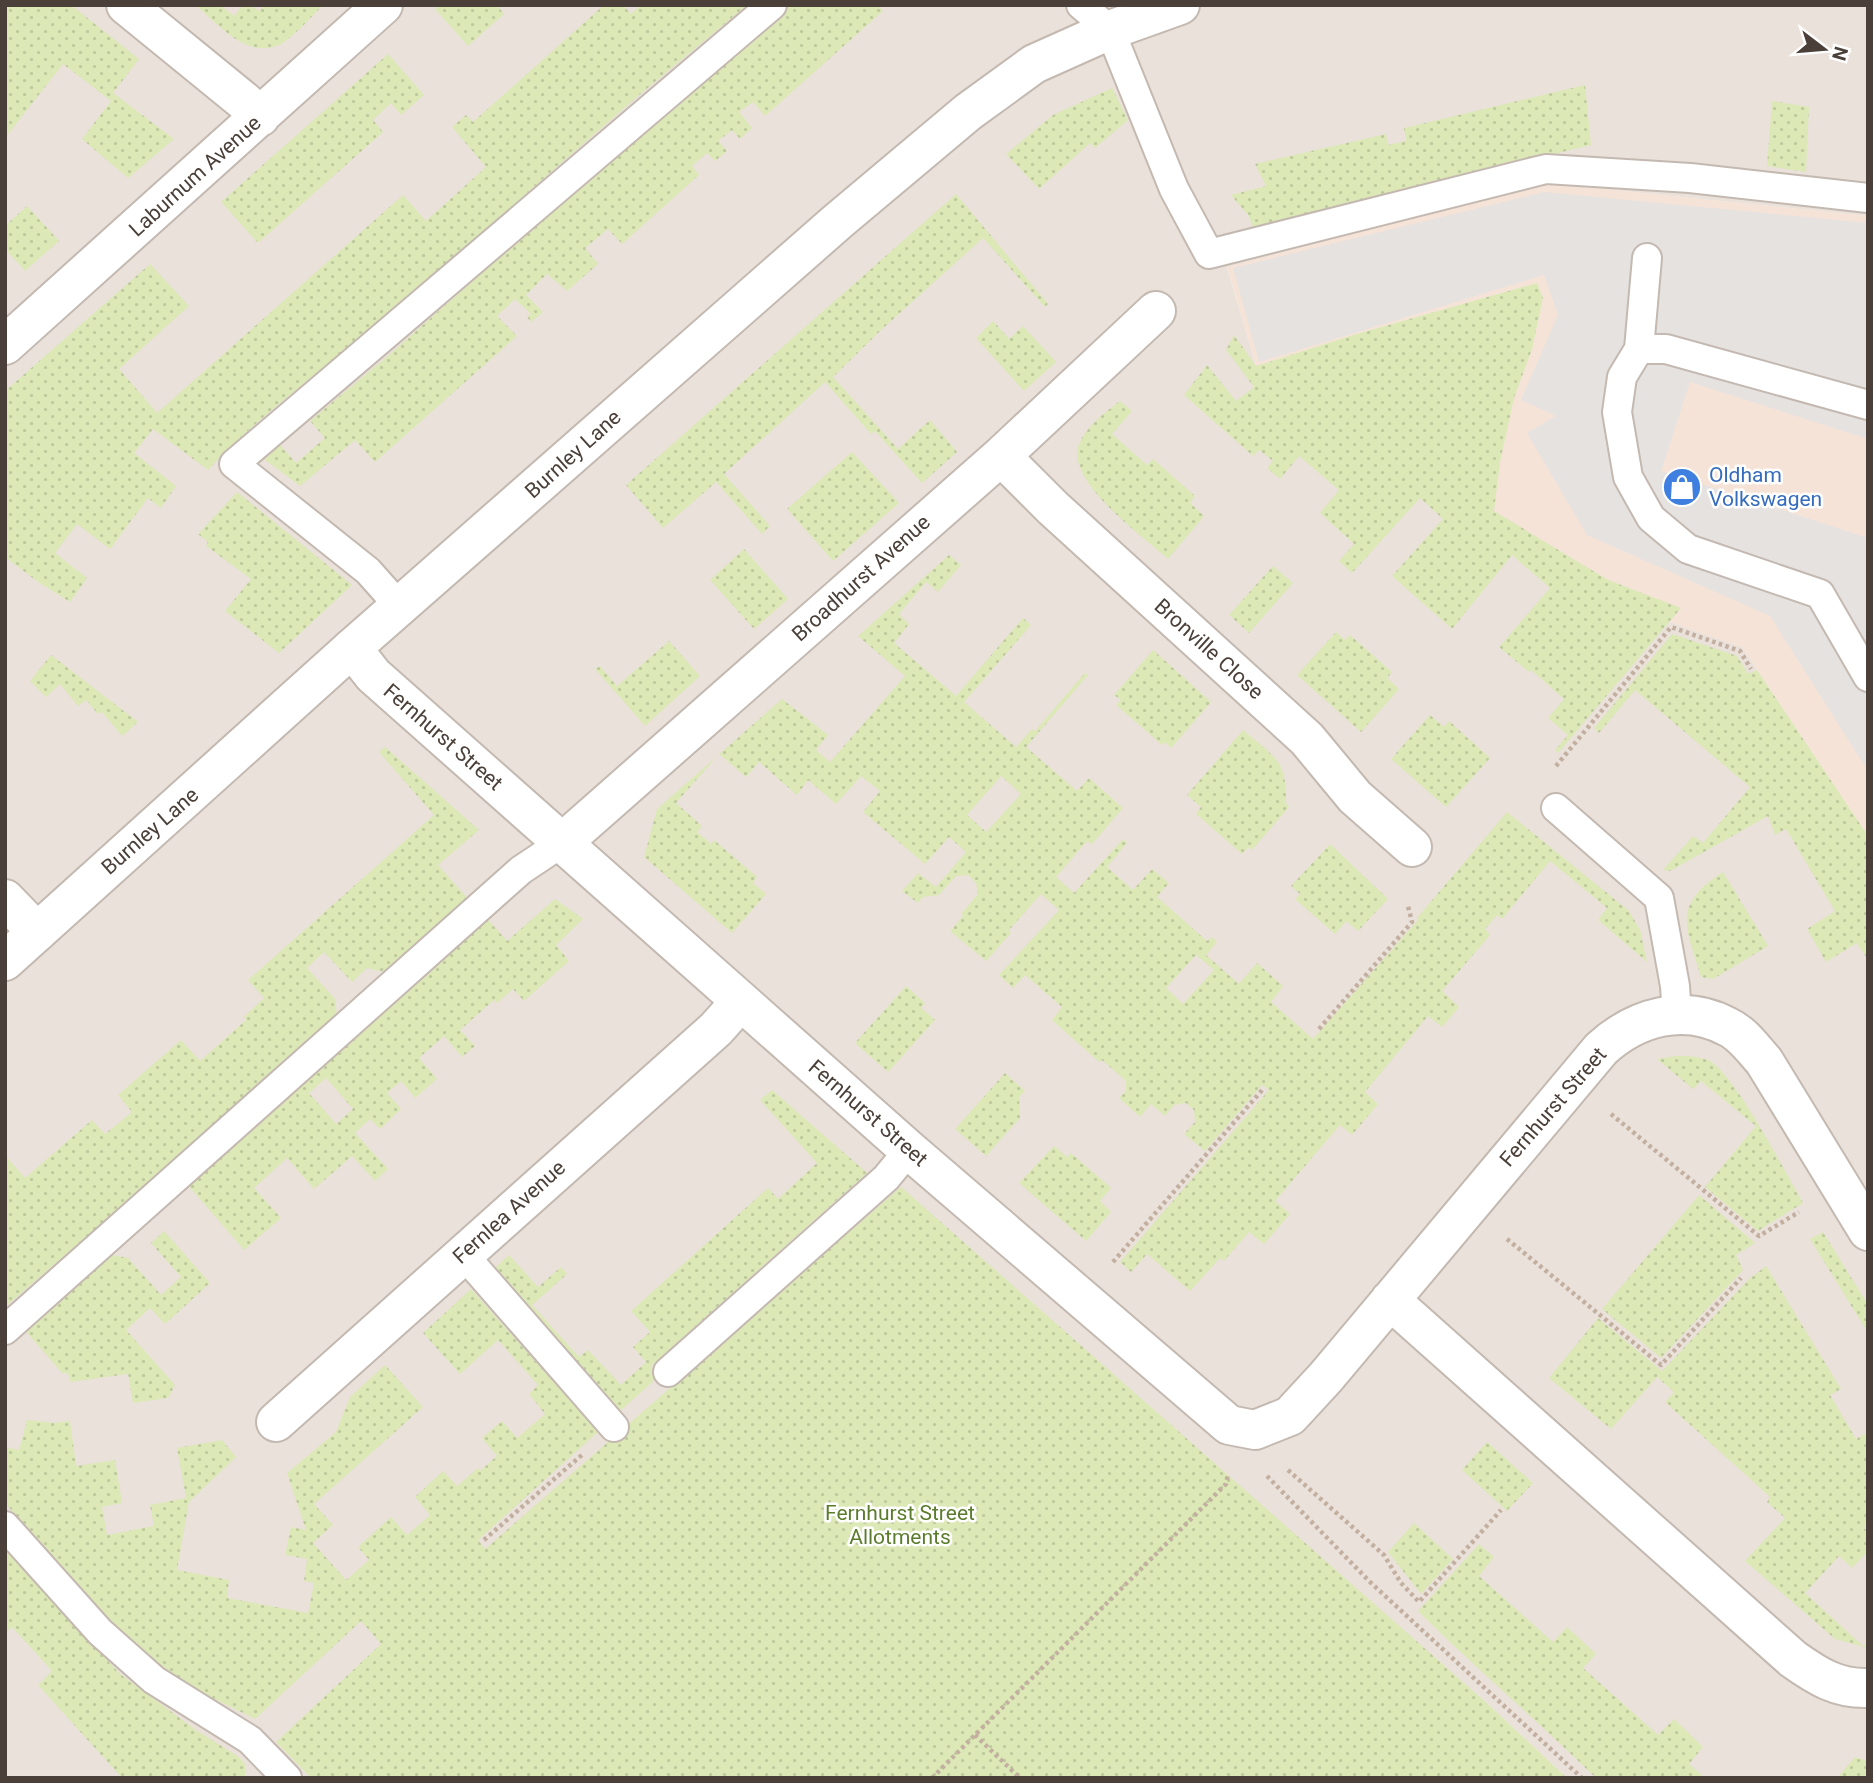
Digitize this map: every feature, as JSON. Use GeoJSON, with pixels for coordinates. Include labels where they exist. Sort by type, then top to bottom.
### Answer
{"type":"FeatureCollection","features":[{"type":"Feature","properties":{"kind":"street"},"geometry":{"type":"LineString","coordinates":[[126,5],[260,117]]}},
{"type":"Feature","properties":{"kind":"street","name":"Laburnum Avenue"},"geometry":{"type":"LineString","coordinates":[[5,345],[383,5]]}},
{"type":"Feature","properties":{"kind":"street","name":"Burnley Lane"},"geometry":{"type":"LineString","coordinates":[[5,961],[352,648],[837,222],[968,112],[1034,64],[1110,30],[1180,5]]}},
{"type":"Feature","properties":{"kind":"street","name":"Broadhurst Avenue"},"geometry":{"type":"LineString","coordinates":[[563,842],[1001,456],[1156,311]]}},
{"type":"Feature","properties":{"kind":"street","name":"Bronville Close"},"geometry":{"type":"LineString","coordinates":[[1001,456],[1053,508],[1307,738],[1355,797],[1412,847]]}},
{"type":"Feature","properties":{"kind":"street","name":"Fernhurst Street"},"geometry":{"type":"LineString","coordinates":[[352,648],[373,675],[909,1150],[1229,1425],[1255,1430],[1290,1416],[1326,1377],[1601,1049],[1633,1025],[1654,1018],[1694,1015],[1730,1027],[1744,1039],[1764,1061],[1868,1231]]}},
{"type":"Feature","properties":{"kind":"street"},"geometry":{"type":"LineString","coordinates":[[5,899],[37,932]]}},
{"type":"Feature","properties":{"kind":"street","name":"Fernlea Avenue"},"geometry":{"type":"LineString","coordinates":[[276,1422],[716,1029],[741,1001]]}},
{"type":"Feature","properties":{"kind":"street"},"geometry":{"type":"LineString","coordinates":[[1390,1300],[1793,1659],[1833,1684],[1868,1689]]}},
{"type":"Feature","properties":{"kind":"lane"},"geometry":{"type":"LineString","coordinates":[[400,607],[368,571],[234,464],[772,5]]}},
{"type":"Feature","properties":{"kind":"lane"},"geometry":{"type":"LineString","coordinates":[[1081,5],[1110,30],[1174,189],[1209,254],[1546,169],[1690,178],[1868,198]]}},
{"type":"Feature","properties":{"kind":"lane"},"geometry":{"type":"LineString","coordinates":[[1647,258],[1639,349],[1622,377],[1617,412],[1628,477],[1651,518],[1688,550],[1820,594],[1868,677]]}},
{"type":"Feature","properties":{"kind":"lane"},"geometry":{"type":"LineString","coordinates":[[1639,349],[1667,349],[1868,405]]}},
{"type":"Feature","properties":{"kind":"lane"},"geometry":{"type":"LineString","coordinates":[[1556,808],[1659,898],[1675,986],[1677,1016]]}},
{"type":"Feature","properties":{"kind":"lane"},"geometry":{"type":"LineString","coordinates":[[5,1330],[521,870],[563,842]]}},
{"type":"Feature","properties":{"kind":"lane"},"geometry":{"type":"LineString","coordinates":[[668,1372],[886,1178],[909,1150]]}},
{"type":"Feature","properties":{"kind":"lane"},"geometry":{"type":"LineString","coordinates":[[463,1254],[614,1427]]}},
{"type":"Feature","properties":{"kind":"lane"},"geometry":{"type":"LineString","coordinates":[[5,1526],[100,1632],[154,1680],[250,1740],[287,1778]]}},
{"type":"Feature","properties":{"kind":"path"},"geometry":{"type":"LineString","coordinates":[[1556,808],[1535,791],[1671,627],[1740,651],[1751,669]]}},
{"type":"Feature","properties":{"kind":"path"},"geometry":{"type":"LineString","coordinates":[[1319,1029],[1412,922],[1408,906]]}},
{"type":"Feature","properties":{"kind":"path"},"geometry":{"type":"LineString","coordinates":[[1112,1264],[1264,1089]]}},
{"type":"Feature","properties":{"kind":"path"},"geometry":{"type":"LineString","coordinates":[[1606,1111],[1759,1236],[1802,1210]]}},
{"type":"Feature","properties":{"kind":"path"},"geometry":{"type":"LineString","coordinates":[[1503,1236],[1661,1365],[1741,1278]]}},
{"type":"Feature","properties":{"kind":"path"},"geometry":{"type":"LineString","coordinates":[[932,1778],[1226,1484],[1233,1458],[1229,1425]]}},
{"type":"Feature","properties":{"kind":"path"},"geometry":{"type":"LineString","coordinates":[[1283,1464],[1384,1555],[1401,1583],[1419,1602],[1501,1510]]}},
{"type":"Feature","properties":{"kind":"path"},"geometry":{"type":"LineString","coordinates":[[1260,1470],[1369,1581],[1582,1778]]}},
{"type":"Feature","properties":{"kind":"path"},"geometry":{"type":"LineString","coordinates":[[975,1735],[1020,1778]]}},
{"type":"Feature","properties":{"kind":"shaded area"},"geometry":{"type":"Polygon","coordinates":[[[5,5],[1868,5],[1868,216],[1545,183],[1227,268],[1256,366],[1543,298],[1532,349],[1514,398],[1500,462],[1681,608],[1670,622],[1742,647],[1868,836],[1868,1778],[1567,1778],[1489,1705],[1232,1480],[277,1742],[311,1778],[5,1778],[5,5]]]}},
{"type":"Feature","properties":{"kind":"shaded area","name":"Oldham Volkswagen"},"geometry":{"type":"Polygon","coordinates":[[[1545,183],[1868,216],[1868,836],[1742,647],[1669,622],[1680,608],[1608,580],[1494,511],[1500,462],[1514,398],[1532,349],[1543,298],[1537,283],[1353,335],[1256,366],[1227,267],[1545,183]]]}},
{"type":"Feature","properties":{"kind":"shaded area","name":"Oldham Volkswagen"},"geometry":{"type":"Polygon","coordinates":[[[1544,192],[1868,223],[1868,439],[1690,382],[1661,471],[1868,538],[1868,771],[1770,616],[1587,535],[1527,433],[1556,416],[1521,400],[1558,315],[1544,275],[1259,362],[1233,268],[1544,192]]]}},
{"type":"Feature","properties":{"kind":"green space"},"geometry":{"type":"Polygon","coordinates":[[[5,5],[71,5],[139,59],[113,93],[174,139],[128,178],[82,139],[111,101],[63,64],[5,138],[5,5]]]}},
{"type":"Feature","properties":{"kind":"green space"},"geometry":{"type":"Polygon","coordinates":[[[195,5],[220,5],[234,16],[243,5],[251,5],[259,11],[263,5],[323,5],[290,38],[267,48],[244,44],[223,30],[195,5]]]}},
{"type":"Feature","properties":{"kind":"green space"},"geometry":{"type":"Polygon","coordinates":[[[439,5],[497,5],[504,14],[468,46],[435,9],[439,5]]]}},
{"type":"Feature","properties":{"kind":"green space"},"geometry":{"type":"Polygon","coordinates":[[[604,5],[623,5],[631,14],[641,5],[747,5],[638,96],[315,378],[313,376],[259,421],[208,470],[153,429],[134,453],[176,486],[161,508],[148,498],[110,549],[77,524],[55,553],[87,578],[70,602],[5,557],[5,391],[150,264],[189,306],[119,369],[157,413],[403,195],[426,221],[486,167],[452,127],[466,115],[473,122],[604,5]]]}},
{"type":"Feature","properties":{"kind":"green space"},"geometry":{"type":"Polygon","coordinates":[[[791,5],[878,5],[883,11],[765,116],[753,102],[739,112],[752,128],[740,139],[732,130],[718,141],[727,151],[715,161],[707,153],[692,166],[699,175],[622,244],[608,229],[585,248],[598,264],[567,291],[547,274],[526,295],[543,312],[531,322],[527,317],[531,314],[515,299],[497,316],[517,336],[375,462],[355,440],[300,486],[264,459],[280,445],[296,463],[325,438],[310,421],[791,5]]]}},
{"type":"Feature","properties":{"kind":"green space"},"geometry":{"type":"Polygon","coordinates":[[[388,54],[424,95],[401,115],[391,103],[373,120],[383,132],[258,243],[221,202],[388,54]]]}},
{"type":"Feature","properties":{"kind":"green space"},"geometry":{"type":"Polygon","coordinates":[[[1585,85],[1591,145],[1253,227],[1248,215],[1231,195],[1266,186],[1255,164],[1386,134],[1388,145],[1406,141],[1404,128],[1585,85]]]}},
{"type":"Feature","properties":{"kind":"green space"},"geometry":{"type":"Polygon","coordinates":[[[1112,88],[1128,120],[1095,148],[1090,143],[1039,189],[1006,154],[1053,115],[1112,88]]]}},
{"type":"Feature","properties":{"kind":"green space"},"geometry":{"type":"Polygon","coordinates":[[[1772,101],[1809,107],[1806,172],[1767,166],[1772,101]]]}},
{"type":"Feature","properties":{"kind":"green space"},"geometry":{"type":"Polygon","coordinates":[[[956,194],[1048,304],[1045,307],[983,238],[833,377],[898,449],[930,420],[957,452],[922,483],[875,431],[871,434],[825,382],[724,474],[770,526],[762,534],[716,482],[663,528],[626,485],[956,194]]]}},
{"type":"Feature","properties":{"kind":"green space"},"geometry":{"type":"Polygon","coordinates":[[[27,206],[59,241],[25,271],[5,249],[5,226],[27,206]]]}},
{"type":"Feature","properties":{"kind":"green space"},"geometry":{"type":"Polygon","coordinates":[[[1537,283],[1543,298],[1532,349],[1514,398],[1500,462],[1494,511],[1608,580],[1681,608],[1558,753],[1555,750],[1568,735],[1548,718],[1564,699],[1499,647],[1550,588],[1512,555],[1452,629],[1392,576],[1443,519],[1420,498],[1352,573],[1339,561],[1354,544],[1320,513],[1339,490],[1299,456],[1280,479],[1267,468],[1273,461],[1259,450],[1253,456],[1184,395],[1207,365],[1236,401],[1254,387],[1226,350],[1234,335],[1256,366],[1353,335],[1537,283]]]}},
{"type":"Feature","properties":{"kind":"green space"},"geometry":{"type":"Polygon","coordinates":[[[993,321],[1009,339],[1023,326],[1056,362],[1024,391],[976,338],[993,321]]]}},
{"type":"Feature","properties":{"kind":"green space"},"geometry":{"type":"Polygon","coordinates":[[[1120,401],[1132,411],[1112,434],[1147,465],[1153,459],[1195,496],[1190,503],[1204,516],[1168,559],[1125,523],[1094,491],[1083,474],[1078,459],[1079,444],[1087,431],[1120,401]]]}},
{"type":"Feature","properties":{"kind":"green space"},"geometry":{"type":"Polygon","coordinates":[[[852,452],[899,503],[833,561],[787,509],[852,452]]]}},
{"type":"Feature","properties":{"kind":"green space"},"geometry":{"type":"Polygon","coordinates":[[[237,492],[352,585],[279,653],[225,611],[251,579],[206,546],[208,542],[198,534],[237,492]]]}},
{"type":"Feature","properties":{"kind":"green space"},"geometry":{"type":"Polygon","coordinates":[[[744,549],[788,599],[754,629],[710,580],[744,549]]]}},
{"type":"Feature","properties":{"kind":"green space"},"geometry":{"type":"Polygon","coordinates":[[[949,555],[961,565],[938,592],[926,582],[899,614],[909,624],[894,643],[956,696],[1023,618],[1031,625],[964,702],[1016,747],[1032,729],[1035,731],[1085,673],[1088,675],[1026,747],[1077,791],[1089,778],[1123,808],[1092,844],[1087,841],[1056,877],[1074,893],[1123,839],[1127,843],[1107,867],[1133,890],[1152,869],[1169,883],[1157,897],[1207,941],[1212,937],[1217,942],[1206,955],[1239,984],[1257,963],[1283,986],[1271,1002],[1313,1039],[1418,920],[1507,812],[1629,911],[1640,930],[1647,962],[1598,920],[1607,908],[1550,861],[1502,919],[1497,915],[1485,929],[1490,935],[1442,991],[1459,1007],[1442,1027],[1428,1016],[1365,1092],[1378,1104],[1352,1135],[1340,1125],[1275,1201],[1290,1214],[1264,1244],[1249,1232],[1224,1261],[1220,1258],[1190,1291],[1147,1254],[1131,1272],[1120,1262],[1269,1090],[1262,1085],[1205,1151],[1184,1134],[1195,1122],[1194,1110],[1186,1103],[1174,1105],[1165,1116],[1151,1104],[1140,1117],[1119,1098],[1126,1091],[1126,1081],[1102,1060],[1099,1062],[1052,1020],[1062,1007],[1025,975],[1013,988],[999,975],[1059,910],[1041,894],[986,961],[950,931],[978,894],[976,883],[968,875],[956,876],[939,895],[923,897],[918,903],[902,891],[918,873],[936,887],[966,852],[949,837],[925,864],[863,812],[880,791],[861,776],[836,804],[808,780],[797,795],[759,762],[746,777],[719,754],[782,699],[828,735],[816,750],[830,762],[905,676],[858,636],[949,555]],[[1001,776],[967,815],[986,832],[1021,794],[1001,776]],[[1196,955],[1166,988],[1183,1004],[1214,970],[1196,955]]]}},
{"type":"Feature","properties":{"kind":"green space"},"geometry":{"type":"Polygon","coordinates":[[[1273,566],[1293,583],[1249,633],[1229,615],[1273,566]]]}},
{"type":"Feature","properties":{"kind":"green space"},"geometry":{"type":"Polygon","coordinates":[[[1336,632],[1345,640],[1350,635],[1392,672],[1387,678],[1399,689],[1361,732],[1297,675],[1336,632]]]}},
{"type":"Feature","properties":{"kind":"green space"},"geometry":{"type":"Polygon","coordinates":[[[1672,634],[1737,656],[1748,674],[1757,670],[1868,836],[1868,960],[1857,943],[1826,962],[1807,929],[1835,911],[1786,829],[1775,835],[1768,816],[1670,871],[1663,870],[1693,836],[1703,843],[1750,787],[1635,690],[1599,733],[1594,728],[1672,634]]]}},
{"type":"Feature","properties":{"kind":"green space"},"geometry":{"type":"Polygon","coordinates":[[[669,641],[700,676],[645,726],[595,669],[600,666],[617,686],[669,641]]]}},
{"type":"Feature","properties":{"kind":"green space"},"geometry":{"type":"Polygon","coordinates":[[[1153,650],[1211,702],[1171,748],[1165,742],[1162,745],[1116,705],[1121,700],[1114,695],[1153,650]]]}},
{"type":"Feature","properties":{"kind":"green space"},"geometry":{"type":"Polygon","coordinates":[[[51,655],[138,722],[122,736],[102,712],[98,714],[86,700],[78,706],[60,684],[46,697],[30,681],[51,655]]]}},
{"type":"Feature","properties":{"kind":"green space"},"geometry":{"type":"Polygon","coordinates":[[[1430,715],[1444,727],[1449,721],[1490,758],[1446,807],[1391,759],[1430,715]]]}},
{"type":"Feature","properties":{"kind":"green space"},"geometry":{"type":"Polygon","coordinates":[[[1243,730],[1270,753],[1281,768],[1286,788],[1286,803],[1289,807],[1252,850],[1249,847],[1242,854],[1196,814],[1201,807],[1187,795],[1243,730]]]}},
{"type":"Feature","properties":{"kind":"green space"},"geometry":{"type":"Polygon","coordinates":[[[385,747],[479,830],[438,865],[468,899],[384,972],[367,968],[352,982],[324,952],[307,968],[335,999],[337,1015],[5,1307],[5,1155],[25,1178],[92,1120],[105,1134],[132,1112],[118,1095],[181,1040],[200,1061],[246,1020],[244,1017],[264,998],[248,980],[434,815],[379,752],[385,747]]]}},
{"type":"Feature","properties":{"kind":"green space"},"geometry":{"type":"Polygon","coordinates":[[[717,756],[676,803],[702,826],[697,832],[711,844],[714,840],[757,877],[753,883],[766,894],[732,933],[644,857],[657,809],[717,756]]]}},
{"type":"Feature","properties":{"kind":"green space"},"geometry":{"type":"Polygon","coordinates":[[[1330,844],[1388,899],[1358,931],[1346,921],[1335,934],[1295,899],[1300,894],[1291,886],[1330,844]]]}},
{"type":"Feature","properties":{"kind":"green space"},"geometry":{"type":"Polygon","coordinates":[[[1723,872],[1768,946],[1713,979],[1701,977],[1691,944],[1687,918],[1689,907],[1696,895],[1723,872]]]}},
{"type":"Feature","properties":{"kind":"green space"},"geometry":{"type":"Polygon","coordinates":[[[555,899],[583,919],[556,945],[569,961],[524,1001],[513,989],[497,1003],[494,1000],[460,1030],[475,1046],[462,1057],[444,1036],[419,1058],[437,1079],[415,1098],[401,1081],[387,1093],[401,1109],[380,1129],[370,1119],[355,1133],[388,1169],[375,1181],[352,1156],[314,1189],[287,1158],[254,1188],[281,1218],[244,1250],[186,1183],[485,916],[507,941],[555,899]],[[326,1078],[309,1093],[336,1124],[353,1109],[326,1078]]]}},
{"type":"Feature","properties":{"kind":"green space"},"geometry":{"type":"Polygon","coordinates":[[[906,986],[925,1003],[921,1008],[935,1020],[888,1072],[855,1043],[906,986]]]}},
{"type":"Feature","properties":{"kind":"green space"},"geometry":{"type":"Polygon","coordinates":[[[1676,1056],[1708,1060],[1719,1068],[1745,1103],[1803,1203],[1758,1231],[1705,1187],[1756,1126],[1701,1081],[1693,1089],[1657,1059],[1676,1056]]]}},
{"type":"Feature","properties":{"kind":"green space"},"geometry":{"type":"Polygon","coordinates":[[[1005,1073],[1025,1091],[1019,1097],[1020,1118],[986,1156],[955,1129],[1005,1073]]]}},
{"type":"Feature","properties":{"kind":"green space"},"geometry":{"type":"Polygon","coordinates":[[[772,1090],[867,1173],[651,1366],[659,1376],[619,1412],[494,1269],[509,1255],[538,1287],[561,1267],[567,1274],[532,1305],[579,1357],[588,1350],[621,1385],[646,1362],[633,1347],[650,1332],[631,1311],[768,1188],[778,1199],[817,1163],[760,1100],[772,1090]]]}},
{"type":"Feature","properties":{"kind":"green space"},"geometry":{"type":"Polygon","coordinates":[[[1054,1146],[1067,1157],[1071,1153],[1111,1188],[1100,1201],[1111,1212],[1086,1241],[1019,1183],[1054,1146]]]}},
{"type":"Feature","properties":{"kind":"green space","name":"Fernhurst Street Allotments"},"geometry":{"type":"Polygon","coordinates":[[[901,1187],[1489,1705],[1567,1778],[311,1778],[276,1742],[381,1644],[361,1621],[255,1719],[190,1686],[147,1655],[103,1614],[5,1503],[5,1447],[19,1450],[27,1420],[54,1423],[70,1421],[76,1466],[115,1460],[122,1503],[102,1507],[107,1535],[154,1526],[150,1505],[186,1498],[177,1448],[222,1440],[236,1457],[189,1502],[177,1570],[229,1580],[227,1598],[308,1613],[314,1583],[304,1581],[307,1559],[285,1555],[291,1527],[306,1530],[287,1473],[336,1432],[350,1397],[385,1365],[423,1407],[314,1504],[333,1525],[313,1543],[346,1580],[369,1560],[358,1547],[391,1517],[407,1535],[430,1515],[415,1497],[443,1471],[457,1486],[497,1456],[482,1438],[502,1421],[517,1438],[545,1414],[529,1394],[538,1385],[498,1340],[460,1374],[423,1333],[471,1289],[598,1432],[478,1540],[485,1549],[901,1187]]]}},
{"type":"Feature","properties":{"kind":"green space"},"geometry":{"type":"Polygon","coordinates":[[[1699,1195],[1755,1243],[1736,1255],[1743,1270],[1661,1358],[1602,1309],[1699,1195]]]}},
{"type":"Feature","properties":{"kind":"green space"},"geometry":{"type":"Polygon","coordinates":[[[164,1231],[210,1283],[165,1324],[150,1308],[126,1330],[175,1385],[168,1398],[133,1403],[128,1374],[70,1382],[68,1373],[62,1373],[23,1328],[107,1254],[128,1258],[161,1295],[181,1277],[151,1243],[164,1231]]]}},
{"type":"Feature","properties":{"kind":"green space"},"geometry":{"type":"Polygon","coordinates":[[[1823,1232],[1868,1305],[1868,1333],[1810,1239],[1823,1232]]]}},
{"type":"Feature","properties":{"kind":"green space"},"geometry":{"type":"Polygon","coordinates":[[[1766,1266],[1841,1389],[1830,1395],[1856,1439],[1868,1432],[1868,1523],[1864,1528],[1868,1532],[1868,1551],[1852,1568],[1839,1556],[1805,1593],[1863,1646],[1868,1642],[1868,1648],[1835,1639],[1745,1561],[1785,1518],[1767,1502],[1770,1497],[1665,1402],[1674,1392],[1657,1377],[1611,1429],[1549,1378],[1598,1318],[1662,1371],[1749,1279],[1766,1266]]]}},
{"type":"Feature","properties":{"kind":"green space"},"geometry":{"type":"Polygon","coordinates":[[[1487,1442],[1533,1483],[1507,1511],[1462,1470],[1487,1442]]]}},
{"type":"Feature","properties":{"kind":"green space"},"geometry":{"type":"Polygon","coordinates":[[[1414,1523],[1453,1559],[1421,1594],[1388,1552],[1414,1523]]]}},
{"type":"Feature","properties":{"kind":"green space"},"geometry":{"type":"Polygon","coordinates":[[[1479,1544],[1494,1557],[1479,1576],[1553,1642],[1567,1627],[1596,1654],[1583,1668],[1658,1735],[1674,1719],[1703,1747],[1689,1764],[1705,1778],[1596,1778],[1418,1611],[1479,1544]]]}},
{"type":"Feature","properties":{"kind":"green space"},"geometry":{"type":"Polygon","coordinates":[[[5,1550],[120,1674],[196,1730],[239,1757],[245,1764],[245,1778],[122,1778],[38,1685],[52,1671],[12,1627],[5,1633],[5,1550]]]}},
{"type":"Feature","properties":{"kind":"green space"},"geometry":{"type":"Polygon","coordinates":[[[1855,1757],[1868,1761],[1868,1778],[1837,1778],[1855,1757]]]}},
{"type":"Feature","properties":{"kind":"place","name":"Oldham Volkswagen"},"geometry":{"type":"Point","coordinates":[1682,487]}}]}
